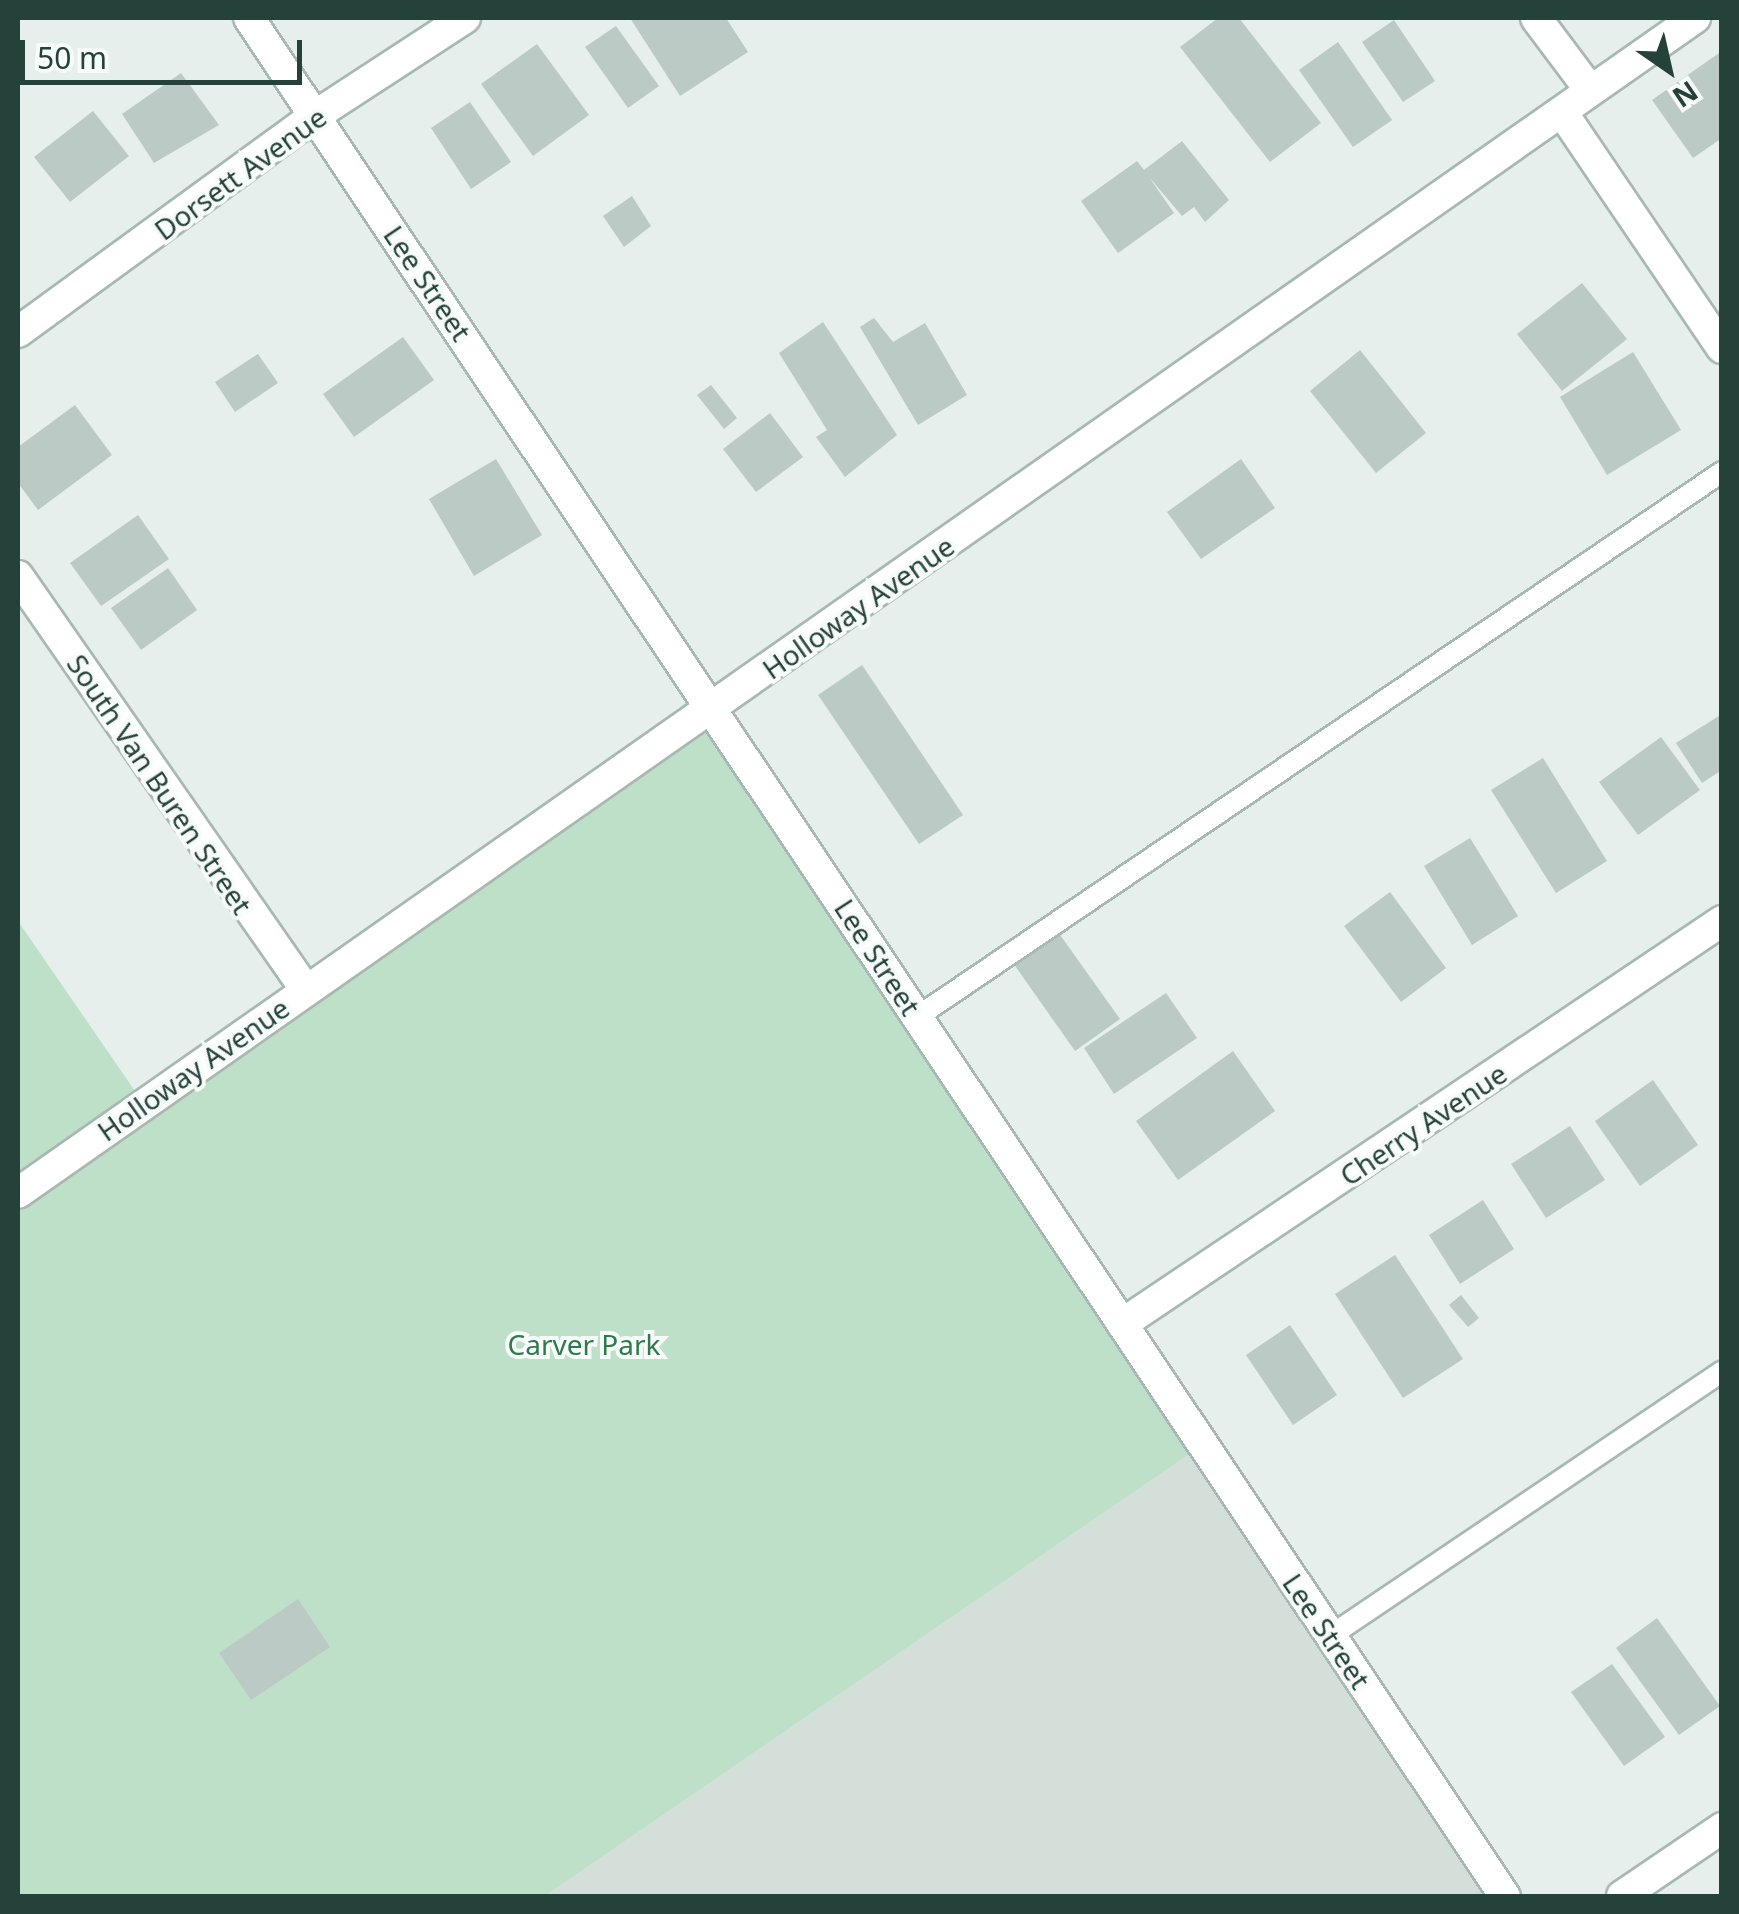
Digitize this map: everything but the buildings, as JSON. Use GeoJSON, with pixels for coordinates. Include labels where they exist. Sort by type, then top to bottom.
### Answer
{"type":"FeatureCollection","features":[{"type":"Feature","properties":{"kind":"street","name":"Lee Street"},"geometry":{"type":"LineString","coordinates":[[250,18],[1505,1896]]}},
{"type":"Feature","properties":{"kind":"street","name":"Dorsett Avenue"},"geometry":{"type":"LineString","coordinates":[[18,332],[316,115],[465,18]]}},
{"type":"Feature","properties":{"kind":"street"},"geometry":{"type":"LineString","coordinates":[[1536,18],[1590,90]]}},
{"type":"Feature","properties":{"kind":"street","name":"Holloway Avenue"},"geometry":{"type":"LineString","coordinates":[[18,1193],[1695,18]]}},
{"type":"Feature","properties":{"kind":"street"},"geometry":{"type":"LineString","coordinates":[[1562,112],[1722,348]]}},
{"type":"Feature","properties":{"kind":"street","name":"South Van Buren Street"},"geometry":{"type":"LineString","coordinates":[[18,576],[306,990]]}},
{"type":"Feature","properties":{"kind":"street","name":"Cherry Avenue"},"geometry":{"type":"LineString","coordinates":[[1122,1324],[1722,921]]}},
{"type":"Feature","properties":{"kind":"street"},"geometry":{"type":"LineString","coordinates":[[1622,1896],[1722,1828]]}},
{"type":"Feature","properties":{"kind":"lane"},"geometry":{"type":"LineString","coordinates":[[917,1017],[1722,472]]}},
{"type":"Feature","properties":{"kind":"lane"},"geometry":{"type":"LineString","coordinates":[[1330,1636],[1722,1372]]}},
{"type":"Feature","properties":{"kind":"shaded area"},"geometry":{"type":"Polygon","coordinates":[[[1194,1451],[1484,1896],[545,1896],[1194,1451]]]}},
{"type":"Feature","properties":{"kind":"green space","name":"Carver Park"},"geometry":{"type":"Polygon","coordinates":[[[707,730],[1194,1451],[545,1896],[18,1896],[18,1212],[707,730]]]}},
{"type":"Feature","properties":{"kind":"green space"},"geometry":{"type":"Polygon","coordinates":[[[18,921],[137,1094],[18,1177],[18,921]]]}}]}
